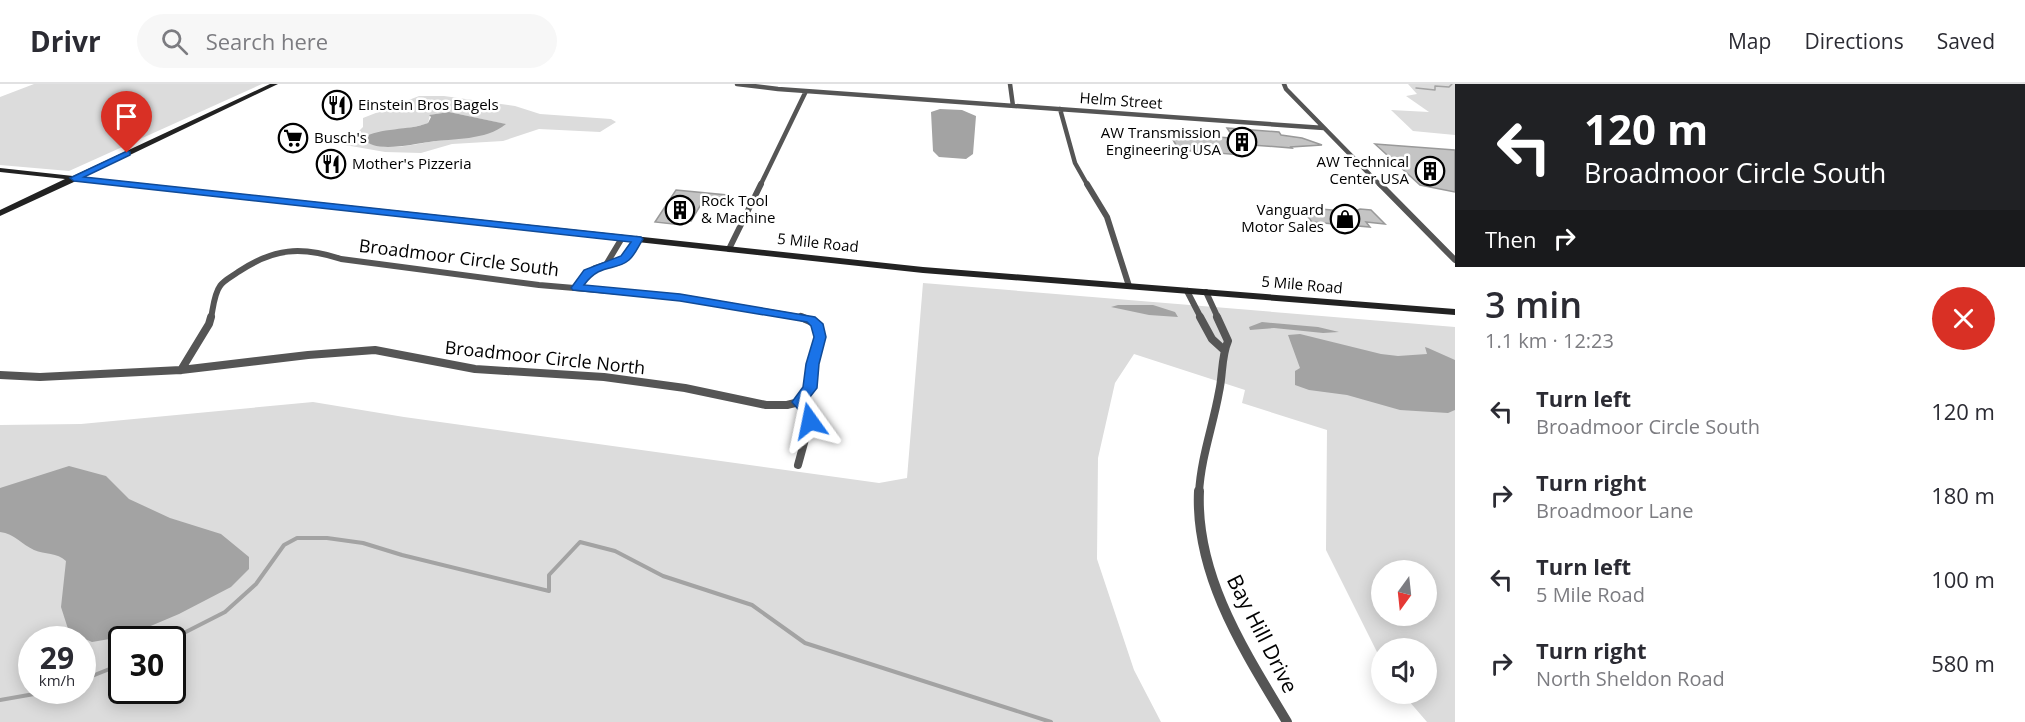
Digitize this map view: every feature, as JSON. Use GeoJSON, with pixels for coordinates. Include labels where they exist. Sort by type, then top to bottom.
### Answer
{"type":"FeatureCollection","features":[{"type":"Feature","properties":{"kind":"street"},"geometry":{"type":"LineString","coordinates":[[0,213],[275,84]]}},
{"type":"Feature","properties":{"kind":"street","name":"Helm Street"},"geometry":{"type":"LineString","coordinates":[[737,84],[806,91],[1324,128]]}},
{"type":"Feature","properties":{"kind":"street"},"geometry":{"type":"LineString","coordinates":[[1010,84],[1013,106]]}},
{"type":"Feature","properties":{"kind":"street"},"geometry":{"type":"LineString","coordinates":[[1284,84],[1324,128],[1455,260]]}},
{"type":"Feature","properties":{"kind":"street"},"geometry":{"type":"LineString","coordinates":[[729,249],[806,91]]}},
{"type":"Feature","properties":{"kind":"street"},"geometry":{"type":"LineString","coordinates":[[1060,109],[1075,164],[1107,217],[1129,286]]}},
{"type":"Feature","properties":{"kind":"street","name":"5 Mile Road"},"geometry":{"type":"LineString","coordinates":[[0,170],[923,270],[1455,312]]}},
{"type":"Feature","properties":{"kind":"street"},"geometry":{"type":"LineString","coordinates":[[607,263],[622,237]]}},
{"type":"Feature","properties":{"kind":"street"},"geometry":{"type":"LineString","coordinates":[[577,288],[588,273],[607,263],[625,258],[638,239]]}},
{"type":"Feature","properties":{"kind":"street","name":"Broadmoor Circle South"},"geometry":{"type":"LineString","coordinates":[[182,370],[209,324],[219,288],[256,261],[274,254],[295,250],[316,251],[341,259],[577,288],[680,297],[742,309],[799,316],[817,324],[820,337],[810,388],[799,402]]}},
{"type":"Feature","properties":{"kind":"street"},"geometry":{"type":"LineString","coordinates":[[1187,291],[1212,339],[1223,349]]}},
{"type":"Feature","properties":{"kind":"street","name":"Bay Hill Drive"},"geometry":{"type":"LineString","coordinates":[[1206,292],[1228,341],[1223,349],[1222,382],[1204,446],[1199,475],[1202,542],[1215,585],[1231,622],[1287,722]]}},
{"type":"Feature","properties":{"kind":"street","name":"Broadmoor Circle North"},"geometry":{"type":"LineString","coordinates":[[0,375],[40,377],[182,370],[375,350],[493,371],[604,378],[685,388],[766,405],[787,405],[799,402]]}},
{"type":"Feature","properties":{"kind":"street"},"geometry":{"type":"LineString","coordinates":[[798,465],[810,421],[809,413],[799,402]]}},
{"type":"Feature","properties":{"kind":"shaded area"},"geometry":{"type":"Polygon","coordinates":[[[34,84],[262,84],[69,171],[0,165],[0,97],[34,84]]]}},
{"type":"Feature","properties":{"kind":"shaded area"},"geometry":{"type":"Polygon","coordinates":[[[1408,84],[1455,84],[1455,135],[1413,131],[1391,110],[1429,112],[1406,96],[1417,94],[1408,84]]]}},
{"type":"Feature","properties":{"kind":"shaded area"},"geometry":{"type":"Polygon","coordinates":[[[419,96],[444,96],[515,106],[540,114],[611,119],[616,122],[600,132],[539,129],[503,141],[452,144],[421,153],[385,152],[345,145],[363,127],[363,118],[419,96]],[[449,112],[430,115],[428,123],[420,126],[379,134],[364,141],[388,147],[404,146],[476,135],[505,124],[449,112]]]}},
{"type":"Feature","properties":{"kind":"shaded area"},"geometry":{"type":"Polygon","coordinates":[[[940,109],[962,110],[976,116],[973,154],[966,159],[939,157],[933,151],[931,112],[940,109]]]}},
{"type":"Feature","properties":{"kind":"shaded area"},"geometry":{"type":"Polygon","coordinates":[[[449,112],[506,124],[479,136],[404,146],[375,146],[363,138],[378,132],[428,123],[431,117],[429,115],[449,112]]]}},
{"type":"Feature","properties":{"kind":"shaded area"},"geometry":{"type":"Polygon","coordinates":[[[923,283],[1455,327],[1455,722],[1427,722],[1411,704],[1437,704],[1437,638],[1371,638],[1371,640],[1326,550],[1327,430],[1242,403],[1245,390],[1134,354],[1115,383],[1098,458],[1097,559],[1134,670],[1161,722],[0,722],[0,425],[81,424],[313,402],[404,417],[879,483],[907,478],[923,283]]]}},
{"type":"Feature","properties":{"kind":"shaded area"},"geometry":{"type":"Polygon","coordinates":[[[1153,305],[1175,312],[1178,317],[1149,315],[1111,307],[1153,305]]]}},
{"type":"Feature","properties":{"kind":"shaded area"},"geometry":{"type":"Polygon","coordinates":[[[1262,322],[1318,327],[1339,332],[1323,333],[1274,328],[1250,330],[1249,327],[1262,322]]]}},
{"type":"Feature","properties":{"kind":"shaded area"},"geometry":{"type":"Polygon","coordinates":[[[1300,334],[1398,356],[1427,354],[1425,347],[1455,360],[1455,410],[1448,413],[1400,410],[1347,395],[1309,390],[1295,385],[1295,371],[1300,368],[1288,335],[1300,334]]]}},
{"type":"Feature","properties":{"kind":"shaded area"},"geometry":{"type":"Polygon","coordinates":[[[69,466],[106,476],[129,499],[170,518],[221,534],[249,557],[249,569],[231,587],[179,614],[151,626],[108,626],[108,639],[96,641],[96,626],[67,626],[61,607],[66,561],[59,556],[38,552],[10,535],[0,532],[0,488],[69,466]]]}},
{"type":"Feature","properties":{"kind":"building"},"geometry":{"type":"Polygon","coordinates":[[[1227,128],[1279,132],[1281,135],[1302,138],[1322,145],[1292,148],[1238,144],[1227,128]]]}},
{"type":"Feature","properties":{"kind":"building"},"geometry":{"type":"Polygon","coordinates":[[[1169,133],[1230,138],[1242,155],[1179,150],[1169,133]]]}},
{"type":"Feature","properties":{"kind":"building","name":"AW Technical Center USA"},"geometry":{"type":"Polygon","coordinates":[[[1375,144],[1455,150],[1455,192],[1420,185],[1375,144]]]}},
{"type":"Feature","properties":{"kind":"building","name":"Rock Tool & Machine"},"geometry":{"type":"Polygon","coordinates":[[[676,190],[727,195],[723,203],[703,201],[691,221],[684,221],[682,225],[655,222],[676,190]]]}},
{"type":"Feature","properties":{"kind":"building","name":"Vanguard Motor Sales"},"geometry":{"type":"Polygon","coordinates":[[[1300,207],[1353,212],[1360,209],[1371,210],[1385,224],[1366,222],[1370,227],[1312,222],[1300,207]]]}},
{"type":"Feature","properties":{"kind":"waterway"},"geometry":{"type":"LineString","coordinates":[[1416,88],[1435,90],[1435,86],[1449,87],[1452,84]]}},
{"type":"Feature","properties":{"kind":"waterway"},"geometry":{"type":"LineString","coordinates":[[186,632],[225,612],[256,584],[284,545],[297,538],[327,538],[363,543],[402,555],[549,591],[549,575],[580,542],[615,551],[663,576],[752,605],[805,643],[1051,722]]}},
{"type":"Feature","properties":{"kind":"waterway"},"geometry":{"type":"LineString","coordinates":[[96,674],[108,670]]}},
{"type":"Feature","properties":{"kind":"waterway"},"geometry":{"type":"LineString","coordinates":[[0,700],[18,697]]}},
{"type":"Feature","properties":{"kind":"place","name":"Einstein Bros Bagels"},"geometry":{"type":"Point","coordinates":[337,105]}},
{"type":"Feature","properties":{"kind":"place","name":"Busch's"},"geometry":{"type":"Point","coordinates":[293,138]}},
{"type":"Feature","properties":{"kind":"place","name":"AW Transmission Engineering USA"},"geometry":{"type":"Point","coordinates":[1242,142]}},
{"type":"Feature","properties":{"kind":"place","name":"Mother's Pizzeria"},"geometry":{"type":"Point","coordinates":[331,164]}},
{"type":"Feature","properties":{"kind":"place","name":"AW Technical Center USA"},"geometry":{"type":"Point","coordinates":[1430,171]}},
{"type":"Feature","properties":{"kind":"place","name":"Rock Tool & Machine"},"geometry":{"type":"Point","coordinates":[680,210]}},
{"type":"Feature","properties":{"kind":"place","name":"Vanguard Motor Sales"},"geometry":{"type":"Point","coordinates":[1345,219]}},
{"type":"Feature","properties":{"kind":"route"},"geometry":{"type":"LineString","coordinates":[[127,153],[74,178],[638,239],[625,258],[595,268],[588,273],[577,288],[680,297],[742,309],[799,316],[810,320],[817,324],[820,337],[810,388],[799,402],[809,413],[810,421]]}}]}
